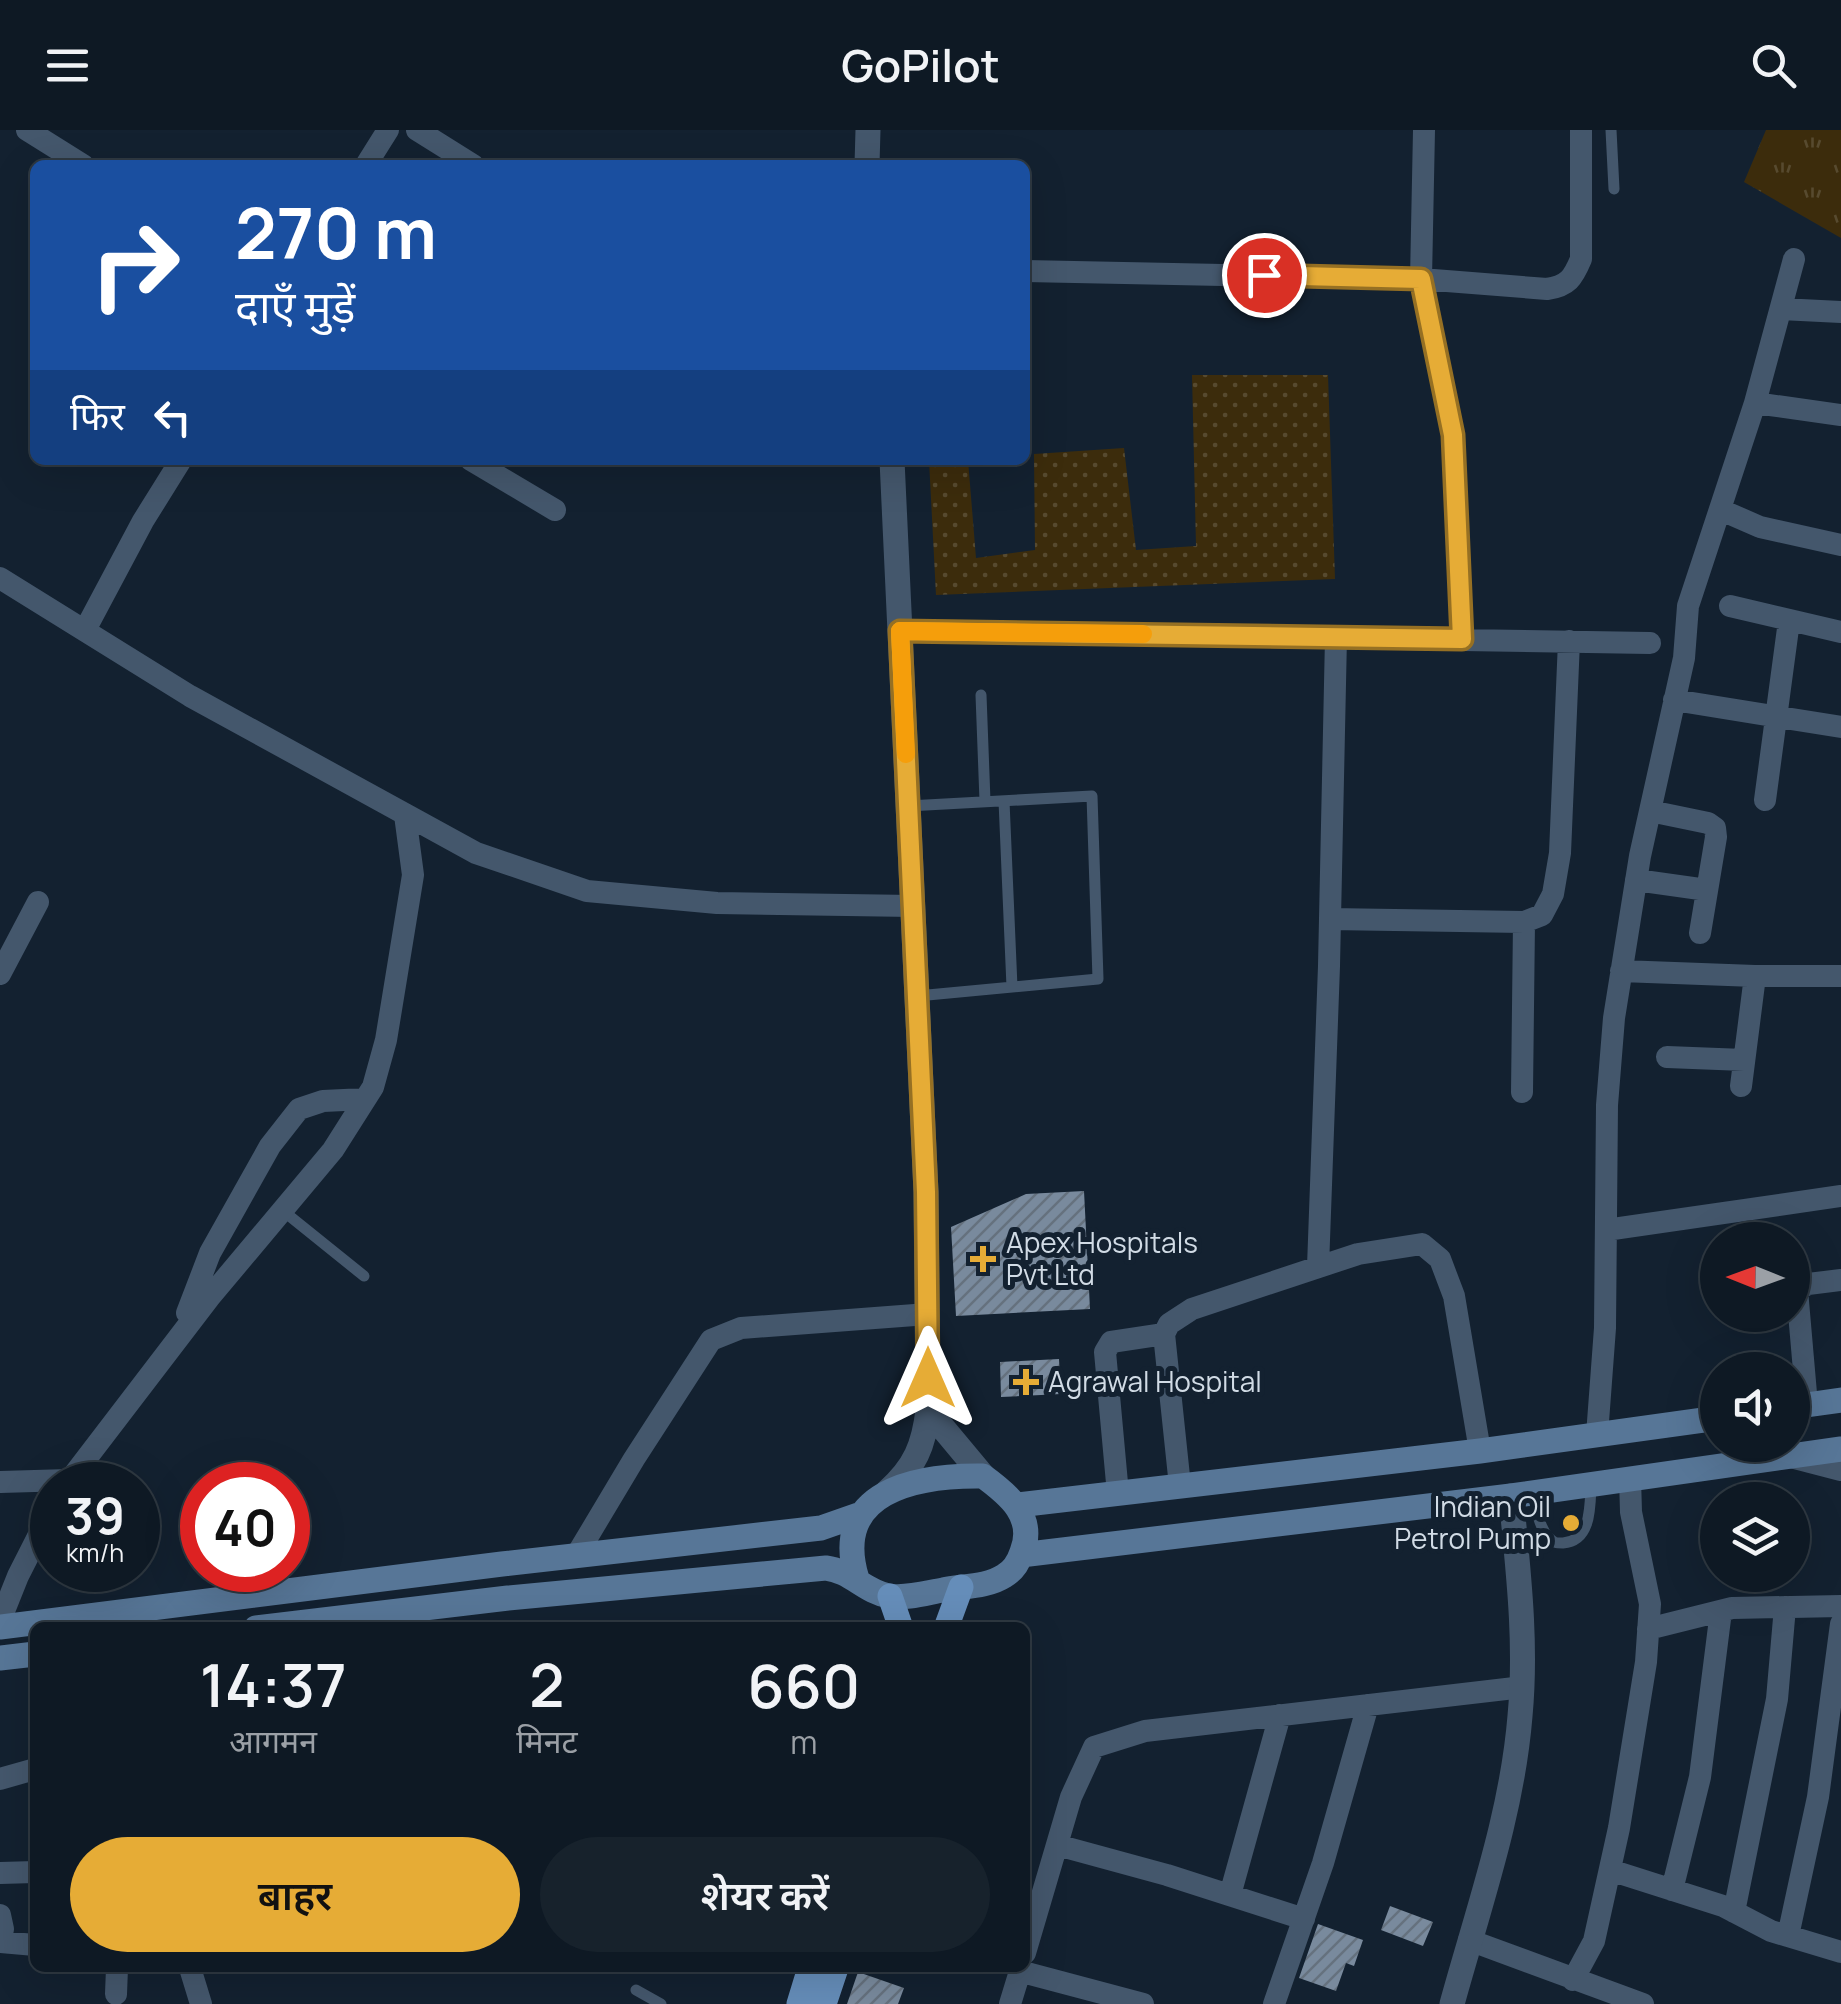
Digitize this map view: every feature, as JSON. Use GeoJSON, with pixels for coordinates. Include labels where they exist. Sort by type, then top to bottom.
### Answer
{"type":"FeatureCollection","features":[{"type":"Feature","properties":{"kind":"main road"},"geometry":{"type":"LineString","coordinates":[[1810,1405],[1841,1400]]}},
{"type":"Feature","properties":{"kind":"main road"},"geometry":{"type":"LineString","coordinates":[[1018,1505],[1480,1451],[1700,1421]]}},
{"type":"Feature","properties":{"kind":"main road"},"geometry":{"type":"LineString","coordinates":[[1810,1453],[1841,1448]]}},
{"type":"Feature","properties":{"kind":"main road"},"geometry":{"type":"LineString","coordinates":[[1021,1555],[1521,1494],[1743,1462]]}},
{"type":"Feature","properties":{"kind":"main road"},"geometry":{"type":"LineString","coordinates":[[0,1624],[821,1528],[861,1514],[888,1490],[934,1480],[983,1476],[1018,1505],[1026,1524],[1026,1544],[1004,1576],[960,1587],[890,1596],[873,1591],[840,1570],[826,1568],[508,1598],[306,1622]]}},
{"type":"Feature","properties":{"kind":"main road"},"geometry":{"type":"LineString","coordinates":[[858,1579],[851,1559],[851,1539],[861,1514]]}},
{"type":"Feature","properties":{"kind":"main road"},"geometry":{"type":"LineString","coordinates":[[948,1622],[960,1587]]}},
{"type":"Feature","properties":{"kind":"main road"},"geometry":{"type":"LineString","coordinates":[[890,1596],[899,1622]]}},
{"type":"Feature","properties":{"kind":"main road"},"geometry":{"type":"LineString","coordinates":[[0,1658],[30,1655]]}},
{"type":"Feature","properties":{"kind":"main road"},"geometry":{"type":"LineString","coordinates":[[798,2004],[809,1972]]}},
{"type":"Feature","properties":{"kind":"main road"},"geometry":{"type":"LineString","coordinates":[[824,2004],[835,1972]]}},
{"type":"Feature","properties":{"kind":"street"},"geometry":{"type":"LineString","coordinates":[[27,130],[76,160]]}},
{"type":"Feature","properties":{"kind":"street"},"geometry":{"type":"LineString","coordinates":[[369,160],[388,130]]}},
{"type":"Feature","properties":{"kind":"street"},"geometry":{"type":"LineString","coordinates":[[417,130],[465,160]]}},
{"type":"Feature","properties":{"kind":"street"},"geometry":{"type":"LineString","coordinates":[[868,130],[868,160]]}},
{"type":"Feature","properties":{"kind":"street"},"geometry":{"type":"LineString","coordinates":[[1424,130],[1421,279],[1453,435],[1462,639]]}},
{"type":"Feature","properties":{"kind":"street"},"geometry":{"type":"LineString","coordinates":[[1030,270],[1421,279],[1547,289],[1562,286],[1573,278],[1581,259],[1580,130]]}},
{"type":"Feature","properties":{"kind":"street"},"geometry":{"type":"LineString","coordinates":[[1598,1435],[1605,1328],[1607,1105],[1621,970],[1636,880],[1684,658],[1688,606],[1755,404],[1794,259]]}},
{"type":"Feature","properties":{"kind":"street"},"geometry":{"type":"LineString","coordinates":[[1781,309],[1841,312]]}},
{"type":"Feature","properties":{"kind":"street"},"geometry":{"type":"LineString","coordinates":[[1755,404],[1841,415]]}},
{"type":"Feature","properties":{"kind":"street"},"geometry":{"type":"LineString","coordinates":[[84,630],[178,465]]}},
{"type":"Feature","properties":{"kind":"street"},"geometry":{"type":"LineString","coordinates":[[479,465],[554,510]]}},
{"type":"Feature","properties":{"kind":"street"},"geometry":{"type":"LineString","coordinates":[[888,1490],[909,1472],[924,1440],[928,1410],[917,996],[892,465]]}},
{"type":"Feature","properties":{"kind":"street"},"geometry":{"type":"LineString","coordinates":[[1721,510],[1760,527],[1841,546]]}},
{"type":"Feature","properties":{"kind":"street"},"geometry":{"type":"LineString","coordinates":[[0,578],[190,696],[476,854],[588,891],[718,902],[913,906]]}},
{"type":"Feature","properties":{"kind":"street"},"geometry":{"type":"LineString","coordinates":[[1730,606],[1841,632]]}},
{"type":"Feature","properties":{"kind":"street"},"geometry":{"type":"LineString","coordinates":[[1765,800],[1789,622]]}},
{"type":"Feature","properties":{"kind":"street"},"geometry":{"type":"LineString","coordinates":[[900,631],[1650,643]]}},
{"type":"Feature","properties":{"kind":"street"},"geometry":{"type":"LineString","coordinates":[[1318,1267],[1336,637]]}},
{"type":"Feature","properties":{"kind":"street"},"geometry":{"type":"LineString","coordinates":[[1330,919],[1524,922],[1542,915],[1553,894],[1560,853],[1569,641]]}},
{"type":"Feature","properties":{"kind":"street"},"geometry":{"type":"LineString","coordinates":[[1674,700],[1841,727]]}},
{"type":"Feature","properties":{"kind":"street"},"geometry":{"type":"LineString","coordinates":[[1650,811],[1708,823],[1715,828],[1700,933]]}},
{"type":"Feature","properties":{"kind":"street"},"geometry":{"type":"LineString","coordinates":[[82,1462],[177,1338],[333,1150],[373,1087],[386,1040],[413,874],[405,815]]}},
{"type":"Feature","properties":{"kind":"street"},"geometry":{"type":"LineString","coordinates":[[1636,880],[1707,890]]}},
{"type":"Feature","properties":{"kind":"street"},"geometry":{"type":"LineString","coordinates":[[0,974],[38,902]]}},
{"type":"Feature","properties":{"kind":"street"},"geometry":{"type":"LineString","coordinates":[[1522,1092],[1524,922]]}},
{"type":"Feature","properties":{"kind":"street"},"geometry":{"type":"LineString","coordinates":[[1621,970],[1841,976]]}},
{"type":"Feature","properties":{"kind":"street"},"geometry":{"type":"LineString","coordinates":[[1741,1086],[1755,976]]}},
{"type":"Feature","properties":{"kind":"street"},"geometry":{"type":"LineString","coordinates":[[1666,1057],[1744,1060]]}},
{"type":"Feature","properties":{"kind":"street"},"geometry":{"type":"LineString","coordinates":[[177,1338],[210,1253],[270,1146],[300,1110],[322,1101],[365,1100]]}},
{"type":"Feature","properties":{"kind":"street"},"geometry":{"type":"LineString","coordinates":[[1606,1230],[1841,1196]]}},
{"type":"Feature","properties":{"kind":"street"},"geometry":{"type":"LineString","coordinates":[[1180,1486],[1164,1334],[1169,1324],[1192,1310],[1358,1254],[1422,1244],[1440,1258],[1454,1296],[1480,1451]]}},
{"type":"Feature","properties":{"kind":"street"},"geometry":{"type":"LineString","coordinates":[[1799,1352],[1797,1290],[1808,1284],[1841,1280]]}},
{"type":"Feature","properties":{"kind":"street"},"geometry":{"type":"LineString","coordinates":[[576,1556],[711,1340],[741,1328],[928,1314]]}},
{"type":"Feature","properties":{"kind":"street"},"geometry":{"type":"LineString","coordinates":[[1118,1494],[1106,1352],[1112,1342],[1164,1334]]}},
{"type":"Feature","properties":{"kind":"street"},"geometry":{"type":"LineString","coordinates":[[928,1410],[983,1476]]}},
{"type":"Feature","properties":{"kind":"street"},"geometry":{"type":"LineString","coordinates":[[1810,1462],[1841,1470]]}},
{"type":"Feature","properties":{"kind":"street"},"geometry":{"type":"LineString","coordinates":[[1573,1980],[1594,1941],[1610,1870],[1648,1630],[1650,1604],[1631,1512],[1630,1478]]}},
{"type":"Feature","properties":{"kind":"street"},"geometry":{"type":"LineString","coordinates":[[0,1482],[30,1482]]}},
{"type":"Feature","properties":{"kind":"street"},"geometry":{"type":"LineString","coordinates":[[1452,2004],[1496,1852],[1513,1773],[1522,1687],[1521,1494]]}},
{"type":"Feature","properties":{"kind":"street"},"geometry":{"type":"LineString","coordinates":[[0,1624],[30,1552]]}},
{"type":"Feature","properties":{"kind":"street"},"geometry":{"type":"LineString","coordinates":[[1648,1630],[1721,1611],[1841,1606]]}},
{"type":"Feature","properties":{"kind":"street"},"geometry":{"type":"LineString","coordinates":[[1734,1912],[1778,1699],[1785,1608]]}},
{"type":"Feature","properties":{"kind":"street"},"geometry":{"type":"LineString","coordinates":[[1672,1890],[1700,1776],[1721,1611]]}},
{"type":"Feature","properties":{"kind":"street"},"geometry":{"type":"LineString","coordinates":[[1788,1936],[1818,1797],[1841,1624]]}},
{"type":"Feature","properties":{"kind":"street"},"geometry":{"type":"LineString","coordinates":[[1030,1937],[1071,1798],[1094,1747],[1144,1731],[1522,1687]]}},
{"type":"Feature","properties":{"kind":"street"},"geometry":{"type":"LineString","coordinates":[[1274,2004],[1324,1862],[1368,1705]]}},
{"type":"Feature","properties":{"kind":"street"},"geometry":{"type":"LineString","coordinates":[[1230,1895],[1280,1715]]}},
{"type":"Feature","properties":{"kind":"street"},"geometry":{"type":"LineString","coordinates":[[0,1779],[30,1770]]}},
{"type":"Feature","properties":{"kind":"street"},"geometry":{"type":"LineString","coordinates":[[1057,1845],[1304,1919]]}},
{"type":"Feature","properties":{"kind":"street"},"geometry":{"type":"LineString","coordinates":[[1610,1870],[1841,1952]]}},
{"type":"Feature","properties":{"kind":"street"},"geometry":{"type":"LineString","coordinates":[[0,1872],[30,1872]]}},
{"type":"Feature","properties":{"kind":"street"},"geometry":{"type":"LineString","coordinates":[[0,1915],[0,1942],[30,1944]]}},
{"type":"Feature","properties":{"kind":"street"},"geometry":{"type":"LineString","coordinates":[[1469,1940],[1644,2004]]}},
{"type":"Feature","properties":{"kind":"street"},"geometry":{"type":"LineString","coordinates":[[1030,1967],[1142,2004]]}},
{"type":"Feature","properties":{"kind":"street"},"geometry":{"type":"LineString","coordinates":[[116,1972],[116,1994]]}},
{"type":"Feature","properties":{"kind":"street"},"geometry":{"type":"LineString","coordinates":[[191,1972],[200,1999]]}},
{"type":"Feature","properties":{"kind":"street"},"geometry":{"type":"LineString","coordinates":[[200,1999],[203,1972]]}},
{"type":"Feature","properties":{"kind":"street"},"geometry":{"type":"LineString","coordinates":[[1010,2004],[1020,1972]]}},
{"type":"Feature","properties":{"kind":"lane"},"geometry":{"type":"LineString","coordinates":[[1611,130],[1614,189]]}},
{"type":"Feature","properties":{"kind":"lane"},"geometry":{"type":"LineString","coordinates":[[981,695],[984,801]]}},
{"type":"Feature","properties":{"kind":"lane"},"geometry":{"type":"LineString","coordinates":[[908,806],[1092,796],[1098,979],[917,996]]}},
{"type":"Feature","properties":{"kind":"lane"},"geometry":{"type":"LineString","coordinates":[[1004,801],[1012,986]]}},
{"type":"Feature","properties":{"kind":"lane"},"geometry":{"type":"LineString","coordinates":[[282,1210],[364,1276]]}},
{"type":"Feature","properties":{"kind":"lane"},"geometry":{"type":"LineString","coordinates":[[1521,1494],[1546,1536],[1556,1543],[1570,1542],[1581,1535],[1590,1517],[1591,1484]]}},
{"type":"Feature","properties":{"kind":"lane"},"geometry":{"type":"LineString","coordinates":[[636,1990],[660,2004]]}},
{"type":"Feature","properties":{"kind":"green space"},"geometry":{"type":"Polygon","coordinates":[[[1766,130],[1841,130],[1841,238],[1744,182],[1766,130]]]}},
{"type":"Feature","properties":{"kind":"green space"},"geometry":{"type":"Polygon","coordinates":[[[1192,375],[1328,375],[1335,579],[936,595],[929,465],[968,465],[976,558],[1035,550],[1034,454],[1124,448],[1136,550],[1196,546],[1192,375]]]}},
{"type":"Feature","properties":{"kind":"building"},"geometry":{"type":"Polygon","coordinates":[[[1084,1191],[1090,1309],[956,1316],[951,1227],[1026,1194],[1084,1191]]]}},
{"type":"Feature","properties":{"kind":"building"},"geometry":{"type":"Polygon","coordinates":[[[1059,1359],[1061,1394],[1001,1397],[1000,1362],[1059,1359]]]}},
{"type":"Feature","properties":{"kind":"building"},"geometry":{"type":"Polygon","coordinates":[[[1390,1906],[1433,1922],[1423,1946],[1381,1930],[1390,1906]]]}},
{"type":"Feature","properties":{"kind":"building"},"geometry":{"type":"Polygon","coordinates":[[[1318,1924],[1363,1940],[1354,1966],[1346,1963],[1336,1991],[1299,1978],[1318,1924]]]}},
{"type":"Feature","properties":{"kind":"building"},"geometry":{"type":"Polygon","coordinates":[[[858,1972],[904,1988],[898,2004],[847,2004],[858,1972]]]}},
{"type":"Feature","properties":{"kind":"slow traffic"},"geometry":{"type":"LineString","coordinates":[[906,754],[900,631],[1143,634]]}},
{"type":"Feature","properties":{"kind":"place","name":"Apex Hospitals Pvt Ltd"},"geometry":{"type":"Point","coordinates":[983,1259]}},
{"type":"Feature","properties":{"kind":"place","name":"Agrawal Hospital"},"geometry":{"type":"Point","coordinates":[1026,1382]}},
{"type":"Feature","properties":{"kind":"place","name":"Indian Oil Petrol Pump"},"geometry":{"type":"Point","coordinates":[1571,1523]}},
{"type":"Feature","properties":{"kind":"route"},"geometry":{"type":"LineString","coordinates":[[928,1378],[926,1192],[900,631],[1462,639],[1453,435],[1421,279],[1264,275]]}}]}
